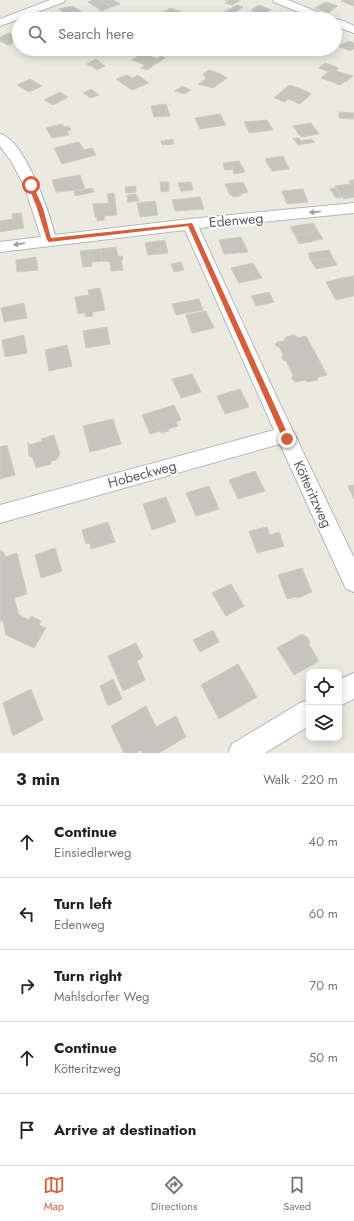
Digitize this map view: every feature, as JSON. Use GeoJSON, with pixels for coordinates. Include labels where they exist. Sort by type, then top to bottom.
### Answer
{"type":"FeatureCollection","features":[{"type":"Feature","properties":{"kind":"street"},"geometry":{"type":"LineString","coordinates":[[29,12],[60,0]]}},
{"type":"Feature","properties":{"kind":"street"},"geometry":{"type":"LineString","coordinates":[[278,0],[308,12]]}},
{"type":"Feature","properties":{"kind":"street"},"geometry":{"type":"LineString","coordinates":[[0,23],[12,18]]}},
{"type":"Feature","properties":{"kind":"street"},"geometry":{"type":"LineString","coordinates":[[342,24],[352,27]]}},
{"type":"Feature","properties":{"kind":"street"},"geometry":{"type":"LineString","coordinates":[[0,138],[13,152],[23,168],[40,208],[49,240]]}},
{"type":"Feature","properties":{"kind":"street","name":"Edenweg"},"geometry":{"type":"LineString","coordinates":[[0,247],[190,224],[354,208]]}},
{"type":"Feature","properties":{"kind":"street","name":"Kötteritzweg"},"geometry":{"type":"LineString","coordinates":[[190,224],[285,435],[354,582]]}},
{"type":"Feature","properties":{"kind":"street","name":"Hobeckweg"},"geometry":{"type":"LineString","coordinates":[[0,514],[285,435]]}},
{"type":"Feature","properties":{"kind":"street"},"geometry":{"type":"LineString","coordinates":[[342,692],[354,685]]}},
{"type":"Feature","properties":{"kind":"street"},"geometry":{"type":"LineString","coordinates":[[241,753],[306,714]]}},
{"type":"Feature","properties":{"kind":"building"},"geometry":{"type":"Polygon","coordinates":[[[99,0],[111,7],[102,11],[88,2],[99,0]]]}},
{"type":"Feature","properties":{"kind":"building"},"geometry":{"type":"Polygon","coordinates":[[[99,0],[113,0],[120,4],[111,7],[99,0]]]}},
{"type":"Feature","properties":{"kind":"building"},"geometry":{"type":"Polygon","coordinates":[[[225,0],[241,0],[232,5],[225,3],[228,1],[225,0]]]}},
{"type":"Feature","properties":{"kind":"building"},"geometry":{"type":"Polygon","coordinates":[[[354,0],[354,6],[341,1],[354,0]]]}},
{"type":"Feature","properties":{"kind":"building"},"geometry":{"type":"Polygon","coordinates":[[[326,2],[338,6],[329,12],[315,8],[326,2]]]}},
{"type":"Feature","properties":{"kind":"building"},"geometry":{"type":"Polygon","coordinates":[[[237,5],[243,7],[236,12],[224,12],[237,5]]]}},
{"type":"Feature","properties":{"kind":"building"},"geometry":{"type":"Polygon","coordinates":[[[259,5],[271,10],[267,12],[255,12],[251,10],[259,5]]]}},
{"type":"Feature","properties":{"kind":"building"},"geometry":{"type":"Polygon","coordinates":[[[73,6],[81,11],[64,12],[59,9],[73,6]]]}},
{"type":"Feature","properties":{"kind":"building"},"geometry":{"type":"Polygon","coordinates":[[[170,8],[182,12],[163,12],[170,8]]]}},
{"type":"Feature","properties":{"kind":"building"},"geometry":{"type":"Polygon","coordinates":[[[9,33],[12,35],[12,43],[8,45],[0,41],[0,37],[9,33]]]}},
{"type":"Feature","properties":{"kind":"building"},"geometry":{"type":"Polygon","coordinates":[[[349,41],[354,43],[354,49],[350,51],[342,47],[342,44],[349,41]]]}},
{"type":"Feature","properties":{"kind":"building"},"geometry":{"type":"Polygon","coordinates":[[[138,56],[150,56],[157,59],[161,56],[165,58],[147,70],[141,68],[145,65],[132,60],[138,56]]]}},
{"type":"Feature","properties":{"kind":"building"},"geometry":{"type":"Polygon","coordinates":[[[96,59],[100,62],[90,66],[87,64],[96,59]]]}},
{"type":"Feature","properties":{"kind":"building"},"geometry":{"type":"Polygon","coordinates":[[[100,63],[105,66],[97,70],[92,66],[100,63]]]}},
{"type":"Feature","properties":{"kind":"building"},"geometry":{"type":"Polygon","coordinates":[[[325,63],[339,68],[336,71],[332,69],[329,72],[319,68],[325,63]]]}},
{"type":"Feature","properties":{"kind":"building"},"geometry":{"type":"Polygon","coordinates":[[[332,69],[353,76],[340,85],[321,78],[332,69]]]}},
{"type":"Feature","properties":{"kind":"building"},"geometry":{"type":"Polygon","coordinates":[[[209,70],[221,74],[227,78],[213,88],[198,84],[206,79],[203,74],[209,70]]]}},
{"type":"Feature","properties":{"kind":"building"},"geometry":{"type":"Polygon","coordinates":[[[127,75],[132,78],[138,75],[149,83],[132,90],[116,79],[127,75]]]}},
{"type":"Feature","properties":{"kind":"building"},"geometry":{"type":"Polygon","coordinates":[[[30,79],[42,86],[29,92],[17,85],[30,79]]]}},
{"type":"Feature","properties":{"kind":"building"},"geometry":{"type":"Polygon","coordinates":[[[289,85],[311,94],[300,104],[288,99],[285,102],[274,98],[289,85]]]}},
{"type":"Feature","properties":{"kind":"building"},"geometry":{"type":"Polygon","coordinates":[[[182,86],[191,90],[185,94],[175,91],[182,86]]]}},
{"type":"Feature","properties":{"kind":"building"},"geometry":{"type":"Polygon","coordinates":[[[91,89],[99,95],[91,98],[83,93],[91,89]]]}},
{"type":"Feature","properties":{"kind":"building"},"geometry":{"type":"Polygon","coordinates":[[[60,92],[68,97],[53,105],[44,100],[60,92]]]}},
{"type":"Feature","properties":{"kind":"building"},"geometry":{"type":"Polygon","coordinates":[[[166,104],[170,116],[154,117],[151,106],[166,104]]]}},
{"type":"Feature","properties":{"kind":"building"},"geometry":{"type":"Polygon","coordinates":[[[339,112],[354,113],[354,119],[339,118],[339,112]]]}},
{"type":"Feature","properties":{"kind":"building"},"geometry":{"type":"Polygon","coordinates":[[[220,114],[226,125],[200,129],[195,118],[220,114]]]}},
{"type":"Feature","properties":{"kind":"building"},"geometry":{"type":"Polygon","coordinates":[[[267,120],[273,130],[249,133],[244,122],[267,120]]]}},
{"type":"Feature","properties":{"kind":"building"},"geometry":{"type":"Polygon","coordinates":[[[311,123],[319,134],[301,137],[293,126],[311,123]]]}},
{"type":"Feature","properties":{"kind":"building"},"geometry":{"type":"Polygon","coordinates":[[[62,124],[64,127],[69,126],[71,130],[67,131],[69,135],[52,138],[46,128],[62,124]]]}},
{"type":"Feature","properties":{"kind":"building"},"geometry":{"type":"Polygon","coordinates":[[[293,138],[299,138],[301,141],[312,139],[315,142],[298,145],[293,138]]]}},
{"type":"Feature","properties":{"kind":"building"},"geometry":{"type":"Polygon","coordinates":[[[173,139],[174,144],[162,145],[161,141],[173,139]]]}},
{"type":"Feature","properties":{"kind":"building"},"geometry":{"type":"Polygon","coordinates":[[[79,142],[84,150],[92,148],[96,155],[62,164],[54,148],[79,142]]]}},
{"type":"Feature","properties":{"kind":"building"},"geometry":{"type":"Polygon","coordinates":[[[283,156],[289,169],[272,171],[265,159],[283,156]]]}},
{"type":"Feature","properties":{"kind":"building"},"geometry":{"type":"Polygon","coordinates":[[[239,161],[245,172],[234,174],[233,169],[225,170],[223,163],[239,161]]]}},
{"type":"Feature","properties":{"kind":"building"},"geometry":{"type":"Polygon","coordinates":[[[80,175],[85,189],[56,192],[52,180],[80,175]]]}},
{"type":"Feature","properties":{"kind":"building"},"geometry":{"type":"Polygon","coordinates":[[[354,180],[354,197],[344,199],[335,186],[351,184],[349,181],[354,180]]]}},
{"type":"Feature","properties":{"kind":"building"},"geometry":{"type":"Polygon","coordinates":[[[160,182],[169,182],[169,191],[161,192],[160,182]]]}},
{"type":"Feature","properties":{"kind":"building"},"geometry":{"type":"Polygon","coordinates":[[[191,182],[193,190],[181,191],[178,183],[191,182]]]}},
{"type":"Feature","properties":{"kind":"building"},"geometry":{"type":"Polygon","coordinates":[[[243,182],[248,192],[240,194],[241,196],[233,197],[230,195],[225,184],[243,182]]]}},
{"type":"Feature","properties":{"kind":"building"},"geometry":{"type":"Polygon","coordinates":[[[136,186],[136,192],[126,193],[125,187],[136,186]]]}},
{"type":"Feature","properties":{"kind":"building"},"geometry":{"type":"Polygon","coordinates":[[[93,188],[94,192],[75,196],[74,191],[93,188]]]}},
{"type":"Feature","properties":{"kind":"building"},"geometry":{"type":"Polygon","coordinates":[[[335,188],[342,197],[336,198],[330,189],[335,188]]]}},
{"type":"Feature","properties":{"kind":"building"},"geometry":{"type":"Polygon","coordinates":[[[303,189],[308,202],[287,204],[282,191],[303,189]]]}},
{"type":"Feature","properties":{"kind":"building"},"geometry":{"type":"Polygon","coordinates":[[[114,193],[117,215],[104,216],[105,220],[97,221],[93,204],[109,203],[107,194],[114,193]]]}},
{"type":"Feature","properties":{"kind":"building"},"geometry":{"type":"Polygon","coordinates":[[[136,194],[139,201],[128,202],[127,195],[136,194]]]}},
{"type":"Feature","properties":{"kind":"building"},"geometry":{"type":"Polygon","coordinates":[[[200,197],[204,209],[175,211],[172,200],[200,197]]]}},
{"type":"Feature","properties":{"kind":"building"},"geometry":{"type":"Polygon","coordinates":[[[155,201],[158,215],[140,217],[137,203],[155,201]]]}},
{"type":"Feature","properties":{"kind":"building"},"geometry":{"type":"Polygon","coordinates":[[[21,213],[24,228],[0,232],[0,221],[13,219],[12,214],[21,213]]]}},
{"type":"Feature","properties":{"kind":"building"},"geometry":{"type":"Polygon","coordinates":[[[313,223],[318,231],[295,235],[290,227],[313,223]]]}},
{"type":"Feature","properties":{"kind":"building"},"geometry":{"type":"Polygon","coordinates":[[[318,231],[323,239],[299,244],[295,235],[318,231]]]}},
{"type":"Feature","properties":{"kind":"building"},"geometry":{"type":"Polygon","coordinates":[[[241,237],[248,252],[224,254],[219,240],[241,237]]]}},
{"type":"Feature","properties":{"kind":"building"},"geometry":{"type":"Polygon","coordinates":[[[165,240],[168,253],[148,255],[145,243],[165,240]]]}},
{"type":"Feature","properties":{"kind":"building"},"geometry":{"type":"Polygon","coordinates":[[[116,247],[118,256],[122,256],[123,260],[121,260],[123,270],[111,271],[110,262],[102,261],[100,249],[116,247]]]}},
{"type":"Feature","properties":{"kind":"building"},"geometry":{"type":"Polygon","coordinates":[[[100,249],[102,261],[91,262],[92,266],[83,267],[80,251],[100,249]]]}},
{"type":"Feature","properties":{"kind":"building"},"geometry":{"type":"Polygon","coordinates":[[[329,250],[333,258],[311,261],[308,253],[329,250]]]}},
{"type":"Feature","properties":{"kind":"building"},"geometry":{"type":"Polygon","coordinates":[[[36,257],[38,270],[17,272],[16,260],[36,257]]]}},
{"type":"Feature","properties":{"kind":"building"},"geometry":{"type":"Polygon","coordinates":[[[333,258],[337,265],[316,269],[311,261],[333,258]]]}},
{"type":"Feature","properties":{"kind":"building"},"geometry":{"type":"Polygon","coordinates":[[[181,262],[184,270],[174,272],[171,264],[181,262]]]}},
{"type":"Feature","properties":{"kind":"building"},"geometry":{"type":"Polygon","coordinates":[[[253,263],[262,278],[239,283],[231,268],[253,263]]]}},
{"type":"Feature","properties":{"kind":"building"},"geometry":{"type":"Polygon","coordinates":[[[354,276],[354,296],[353,296],[342,278],[354,276]]]}},
{"type":"Feature","properties":{"kind":"building"},"geometry":{"type":"Polygon","coordinates":[[[342,278],[353,296],[336,300],[326,282],[342,278]]]}},
{"type":"Feature","properties":{"kind":"building"},"geometry":{"type":"Polygon","coordinates":[[[100,288],[105,310],[92,312],[93,316],[86,317],[85,313],[78,314],[75,297],[89,295],[88,290],[100,288]]]}},
{"type":"Feature","properties":{"kind":"building"},"geometry":{"type":"Polygon","coordinates":[[[269,292],[274,302],[256,306],[251,296],[269,292]]]}},
{"type":"Feature","properties":{"kind":"building"},"geometry":{"type":"Polygon","coordinates":[[[199,299],[203,310],[176,315],[172,304],[199,299]]]}},
{"type":"Feature","properties":{"kind":"building"},"geometry":{"type":"Polygon","coordinates":[[[24,303],[27,318],[4,322],[1,308],[24,303]]]}},
{"type":"Feature","properties":{"kind":"building"},"geometry":{"type":"Polygon","coordinates":[[[206,311],[214,328],[192,333],[186,315],[206,311]]]}},
{"type":"Feature","properties":{"kind":"building"},"geometry":{"type":"Polygon","coordinates":[[[107,327],[110,344],[86,348],[83,331],[107,327]]]}},
{"type":"Feature","properties":{"kind":"building"},"geometry":{"type":"Polygon","coordinates":[[[24,335],[27,353],[5,357],[2,340],[24,335]]]}},
{"type":"Feature","properties":{"kind":"building"},"geometry":{"type":"Polygon","coordinates":[[[294,335],[298,338],[306,336],[327,375],[318,377],[317,380],[309,382],[305,380],[296,382],[293,380],[293,375],[286,361],[283,360],[283,355],[280,348],[275,345],[277,342],[284,341],[286,337],[294,335]]]}},
{"type":"Feature","properties":{"kind":"building"},"geometry":{"type":"Polygon","coordinates":[[[67,345],[72,366],[49,371],[45,350],[67,345]]]}},
{"type":"Feature","properties":{"kind":"building"},"geometry":{"type":"Polygon","coordinates":[[[192,374],[201,392],[181,398],[172,379],[192,374]]]}},
{"type":"Feature","properties":{"kind":"building"},"geometry":{"type":"Polygon","coordinates":[[[240,389],[249,407],[225,414],[217,396],[240,389]]]}},
{"type":"Feature","properties":{"kind":"building"},"geometry":{"type":"Polygon","coordinates":[[[174,405],[181,420],[176,422],[178,426],[168,429],[169,431],[161,433],[160,431],[150,434],[142,415],[174,405]]]}},
{"type":"Feature","properties":{"kind":"building"},"geometry":{"type":"Polygon","coordinates":[[[113,419],[121,444],[90,452],[83,426],[113,419]]]}},
{"type":"Feature","properties":{"kind":"building"},"geometry":{"type":"Polygon","coordinates":[[[54,435],[60,454],[56,460],[51,461],[51,464],[36,468],[33,458],[29,456],[28,442],[30,445],[42,441],[41,439],[54,435]]]}},
{"type":"Feature","properties":{"kind":"building"},"geometry":{"type":"Polygon","coordinates":[[[7,445],[15,475],[0,479],[0,447],[7,445]]]}},
{"type":"Feature","properties":{"kind":"building"},"geometry":{"type":"Polygon","coordinates":[[[255,471],[265,491],[238,499],[229,480],[255,471]]]}},
{"type":"Feature","properties":{"kind":"building"},"geometry":{"type":"Polygon","coordinates":[[[354,485],[354,499],[348,486],[354,485]]]}},
{"type":"Feature","properties":{"kind":"building"},"geometry":{"type":"Polygon","coordinates":[[[209,486],[219,509],[196,516],[186,493],[209,486]]]}},
{"type":"Feature","properties":{"kind":"building"},"geometry":{"type":"Polygon","coordinates":[[[166,497],[176,522],[152,530],[143,504],[166,497]]]}},
{"type":"Feature","properties":{"kind":"building"},"geometry":{"type":"Polygon","coordinates":[[[108,522],[115,542],[91,549],[90,543],[86,544],[82,530],[108,522]]]}},
{"type":"Feature","properties":{"kind":"building"},"geometry":{"type":"Polygon","coordinates":[[[267,527],[270,535],[279,532],[284,546],[257,553],[249,531],[267,527]]]}},
{"type":"Feature","properties":{"kind":"building"},"geometry":{"type":"Polygon","coordinates":[[[55,548],[62,571],[41,578],[35,555],[55,548]]]}},
{"type":"Feature","properties":{"kind":"building"},"geometry":{"type":"Polygon","coordinates":[[[0,550],[4,553],[5,557],[17,553],[27,594],[14,598],[19,615],[29,620],[31,616],[41,621],[39,625],[46,628],[34,648],[6,635],[3,620],[0,622],[0,550]]]}},
{"type":"Feature","properties":{"kind":"building"},"geometry":{"type":"Polygon","coordinates":[[[302,568],[312,592],[298,598],[295,597],[287,599],[278,575],[302,568]]]}},
{"type":"Feature","properties":{"kind":"building"},"geometry":{"type":"Polygon","coordinates":[[[231,584],[244,606],[226,616],[212,593],[231,584]]]}},
{"type":"Feature","properties":{"kind":"building"},"geometry":{"type":"Polygon","coordinates":[[[213,630],[219,642],[200,652],[193,640],[213,630]]]}},
{"type":"Feature","properties":{"kind":"building"},"geometry":{"type":"Polygon","coordinates":[[[302,634],[307,637],[310,642],[309,645],[319,661],[294,675],[277,648],[302,634]]]}},
{"type":"Feature","properties":{"kind":"building"},"geometry":{"type":"Polygon","coordinates":[[[136,643],[143,657],[137,661],[145,680],[123,691],[108,656],[136,643]]]}},
{"type":"Feature","properties":{"kind":"building"},"geometry":{"type":"Polygon","coordinates":[[[238,664],[257,697],[219,719],[201,685],[238,664]]]}},
{"type":"Feature","properties":{"kind":"building"},"geometry":{"type":"Polygon","coordinates":[[[113,679],[122,699],[108,706],[100,686],[113,679]]]}},
{"type":"Feature","properties":{"kind":"building"},"geometry":{"type":"Polygon","coordinates":[[[31,689],[43,720],[13,736],[3,703],[31,689]]]}},
{"type":"Feature","properties":{"kind":"building"},"geometry":{"type":"Polygon","coordinates":[[[146,706],[156,727],[176,716],[186,737],[159,753],[142,753],[141,750],[136,753],[124,753],[111,726],[146,706]]]}},
{"type":"Feature","properties":{"kind":"route"},"geometry":{"type":"LineString","coordinates":[[31,185],[40,208],[49,240],[190,224],[268,400],[287,439]]}}]}
